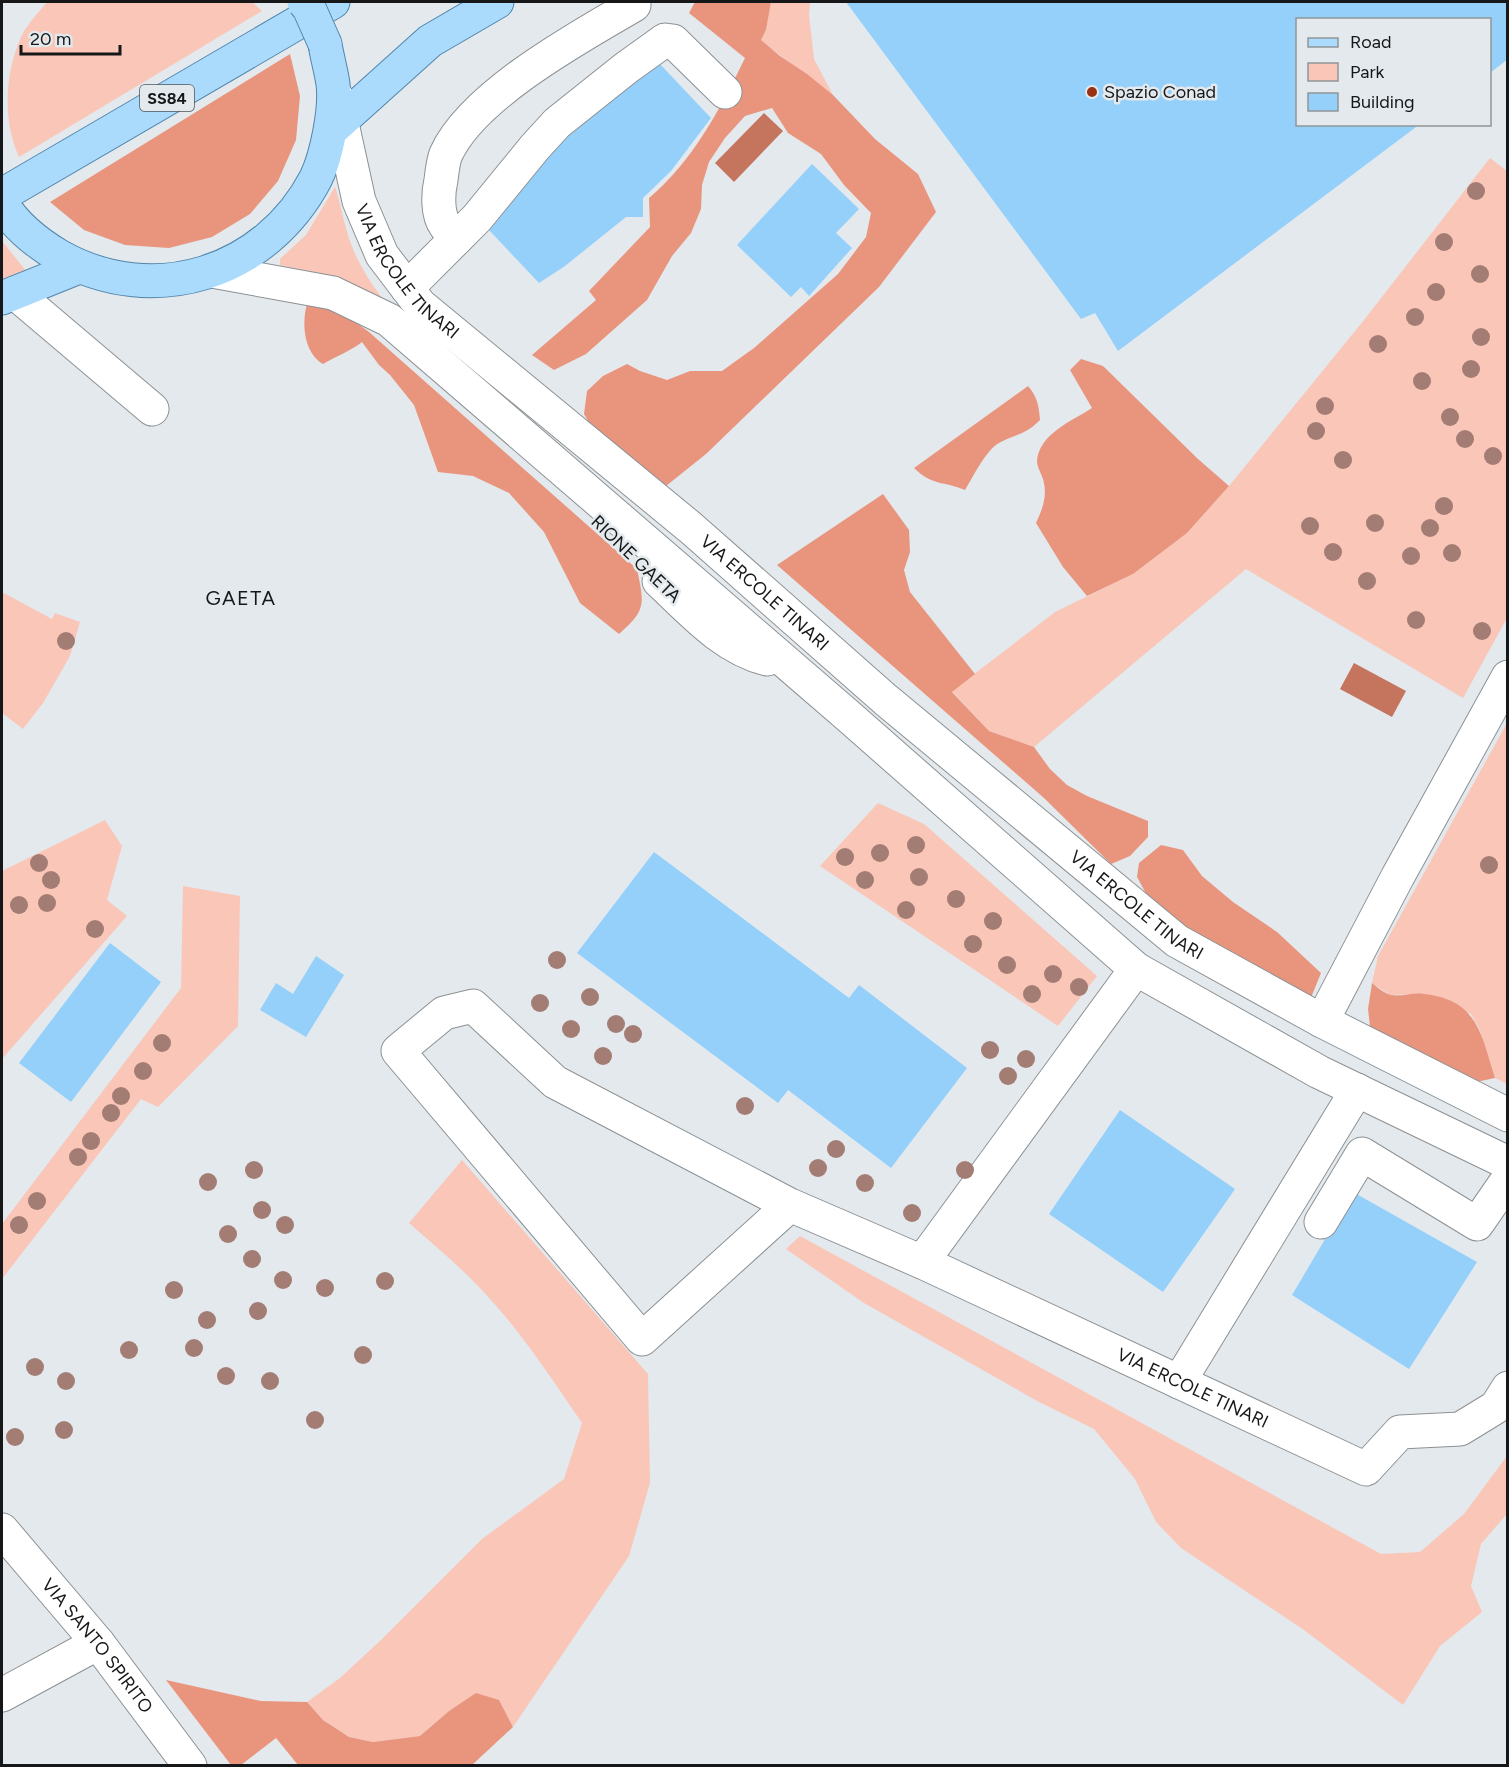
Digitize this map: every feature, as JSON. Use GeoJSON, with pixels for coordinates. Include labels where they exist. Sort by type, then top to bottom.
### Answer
{"type":"FeatureCollection","features":[{"type":"Feature","properties":{"kind":"main road","name":"VIA ERCOLE TINARI"},"geometry":{"type":"LineString","coordinates":[[4,204],[40,245],[79,267],[122,280],[167,281],[212,271],[254,250],[290,217],[316,176],[336,126],[333,86],[327,57],[309,8],[304,2]]}},
{"type":"Feature","properties":{"kind":"main road","name":"SS84"},"geometry":{"type":"LineString","coordinates":[[4,204],[333,2]]}},
{"type":"Feature","properties":{"kind":"main road"},"geometry":{"type":"LineString","coordinates":[[336,126],[430,41],[497,2]]}},
{"type":"Feature","properties":{"kind":"main road"},"geometry":{"type":"LineString","coordinates":[[8,295],[79,267]]}},
{"type":"Feature","properties":{"kind":"street"},"geometry":{"type":"LineString","coordinates":[[457,238],[444,224],[440,212],[439,186],[446,155],[461,130],[479,109],[562,47],[633,3],[655,47]]}},
{"type":"Feature","properties":{"kind":"street"},"geometry":{"type":"LineString","coordinates":[[407,288],[477,218],[557,123],[665,40],[673,41],[725,92]]}},
{"type":"Feature","properties":{"kind":"street","name":"VIA ERCOLE TINARI"},"geometry":{"type":"LineString","coordinates":[[336,126],[359,201],[382,255],[420,305],[690,528],[886,700],[1177,941],[1322,1021],[1508,1115]]}},
{"type":"Feature","properties":{"kind":"street","name":"VIA ERCOLE TINARI"},"geometry":{"type":"LineString","coordinates":[[212,271],[333,293],[389,320],[789,664],[1136,969],[1319,1072],[1508,1163]]}},
{"type":"Feature","properties":{"kind":"street"},"geometry":{"type":"LineString","coordinates":[[8,295],[152,409]]}},
{"type":"Feature","properties":{"kind":"street"},"geometry":{"type":"LineString","coordinates":[[1322,1021],[1398,876],[1508,677]]}},
{"type":"Feature","properties":{"kind":"street"},"geometry":{"type":"LineString","coordinates":[[922,1262],[1136,969]]}},
{"type":"Feature","properties":{"kind":"street","name":"VIA ERCOLE TINARI"},"geometry":{"type":"LineString","coordinates":[[790,1205],[642,1340],[398,1051],[444,1013],[473,1006],[555,1082],[790,1205],[922,1262],[1366,1470],[1400,1432],[1460,1429],[1496,1407],[1508,1388]]}},
{"type":"Feature","properties":{"kind":"street"},"geometry":{"type":"LineString","coordinates":[[1179,1382],[1357,1090]]}},
{"type":"Feature","properties":{"kind":"street"},"geometry":{"type":"LineString","coordinates":[[1322,1222],[1362,1154],[1477,1224],[1508,1179]]}},
{"type":"Feature","properties":{"kind":"street","name":"VIA SANTO SPIRITO"},"geometry":{"type":"LineString","coordinates":[[2,1530],[98,1643],[190,1766]]}},
{"type":"Feature","properties":{"kind":"street"},"geometry":{"type":"LineString","coordinates":[[2,1695],[98,1643]]}},
{"type":"Feature","properties":{"kind":"green space"},"geometry":{"type":"Polygon","coordinates":[[[47,2],[252,2],[262,11],[19,157],[8,112],[9,80],[16,49],[22,35],[47,2]]]}},
{"type":"Feature","properties":{"kind":"green space"},"geometry":{"type":"Polygon","coordinates":[[[771,2],[810,2],[809,15],[814,59],[833,95],[761,40],[766,30],[771,2]]]}},
{"type":"Feature","properties":{"kind":"green space"},"geometry":{"type":"Polygon","coordinates":[[[1490,158],[1507,171],[1507,618],[1463,698],[1246,569],[1034,747],[989,731],[952,691],[1055,612],[1133,574],[1187,533],[1229,486],[1364,320],[1490,158]]]}},
{"type":"Feature","properties":{"kind":"green space"},"geometry":{"type":"Polygon","coordinates":[[[335,187],[357,258],[367,277],[386,303],[319,274],[280,265],[280,259],[306,235],[335,187]]]}},
{"type":"Feature","properties":{"kind":"green space"},"geometry":{"type":"Polygon","coordinates":[[[2,241],[26,271],[2,279],[2,241]]]}},
{"type":"Feature","properties":{"kind":"green space"},"geometry":{"type":"Polygon","coordinates":[[[2,592],[52,619],[55,613],[80,622],[70,656],[43,703],[23,729],[2,713],[2,592]]]}},
{"type":"Feature","properties":{"kind":"green space"},"geometry":{"type":"Polygon","coordinates":[[[1507,723],[1507,1084],[1495,1078],[1479,1028],[1471,1014],[1424,994],[1390,995],[1372,983],[1378,956],[1507,723]]]}},
{"type":"Feature","properties":{"kind":"green space"},"geometry":{"type":"Polygon","coordinates":[[[878,803],[924,824],[1097,976],[1058,1026],[820,866],[878,803]]]}},
{"type":"Feature","properties":{"kind":"green space"},"geometry":{"type":"Polygon","coordinates":[[[105,820],[122,846],[107,900],[127,916],[2,1059],[2,871],[105,820]]]}},
{"type":"Feature","properties":{"kind":"green space"},"geometry":{"type":"Polygon","coordinates":[[[183,886],[240,896],[238,1026],[158,1107],[141,1099],[2,1279],[2,1224],[181,988],[183,886]]]}},
{"type":"Feature","properties":{"kind":"green space"},"geometry":{"type":"Polygon","coordinates":[[[462,1160],[648,1374],[650,1483],[629,1556],[513,1727],[499,1700],[476,1694],[449,1711],[420,1736],[373,1742],[349,1737],[323,1720],[307,1702],[340,1678],[381,1640],[482,1539],[564,1479],[582,1423],[499,1309],[460,1268],[409,1223],[462,1160]]]}},
{"type":"Feature","properties":{"kind":"green space"},"geometry":{"type":"Polygon","coordinates":[[[800,1236],[1381,1554],[1420,1552],[1464,1514],[1507,1456],[1507,1514],[1481,1544],[1471,1586],[1482,1612],[1440,1646],[1403,1705],[1304,1630],[1181,1548],[1156,1522],[1135,1479],[1094,1429],[1039,1402],[864,1303],[786,1249],[800,1236]]]}},
{"type":"Feature","properties":{"kind":"shaded area"},"geometry":{"type":"Polygon","coordinates":[[[695,2],[771,2],[766,30],[761,40],[833,95],[875,139],[918,174],[936,212],[879,287],[706,454],[666,486],[594,431],[584,414],[587,391],[603,376],[627,364],[667,380],[690,371],[722,371],[754,348],[838,274],[866,237],[871,213],[844,185],[821,154],[788,133],[772,108],[745,116],[725,138],[709,162],[702,185],[701,209],[691,233],[672,256],[647,300],[586,354],[554,370],[532,355],[596,300],[589,291],[650,227],[649,198],[679,168],[692,151],[726,96],[745,58],[689,13],[695,2]]]}},
{"type":"Feature","properties":{"kind":"shaded area"},"geometry":{"type":"Polygon","coordinates":[[[290,54],[300,96],[296,140],[278,181],[250,214],[212,237],[169,248],[125,245],[84,230],[50,202],[290,54]]]}},
{"type":"Feature","properties":{"kind":"shaded area"},"geometry":{"type":"Polygon","coordinates":[[[764,113],[783,131],[734,182],[715,163],[764,113]]]}},
{"type":"Feature","properties":{"kind":"shaded area"},"geometry":{"type":"Polygon","coordinates":[[[308,301],[332,305],[369,332],[637,569],[641,605],[639,612],[628,626],[619,634],[580,603],[544,532],[509,493],[473,476],[438,472],[414,405],[362,342],[323,364],[316,359],[305,336],[304,326],[308,301]]]}},
{"type":"Feature","properties":{"kind":"shaded area"},"geometry":{"type":"Polygon","coordinates":[[[1081,359],[1103,366],[1198,459],[1229,486],[1187,533],[1133,574],[1087,596],[1063,567],[1036,523],[1045,494],[1037,464],[1039,452],[1044,443],[1058,429],[1092,408],[1070,370],[1081,359]]]}},
{"type":"Feature","properties":{"kind":"shaded area"},"geometry":{"type":"Polygon","coordinates":[[[1028,386],[1037,401],[1040,420],[1025,432],[994,446],[965,490],[927,478],[914,468],[1028,386]]]}},
{"type":"Feature","properties":{"kind":"shaded area"},"geometry":{"type":"Polygon","coordinates":[[[883,494],[909,530],[910,552],[904,570],[910,592],[975,674],[952,692],[989,731],[1034,747],[1050,769],[1067,785],[1087,796],[1148,821],[1148,837],[1130,856],[1111,864],[1044,798],[777,565],[883,494]]]}},
{"type":"Feature","properties":{"kind":"shaded area"},"geometry":{"type":"Polygon","coordinates":[[[1354,663],[1406,691],[1392,717],[1340,689],[1354,663]]]}},
{"type":"Feature","properties":{"kind":"shaded area"},"geometry":{"type":"Polygon","coordinates":[[[1161,845],[1183,850],[1202,876],[1233,902],[1277,932],[1321,973],[1308,1005],[1185,930],[1149,899],[1137,877],[1139,863],[1161,845]]]}},
{"type":"Feature","properties":{"kind":"shaded area"},"geometry":{"type":"Polygon","coordinates":[[[1372,983],[1391,995],[1420,994],[1456,1003],[1475,1022],[1486,1047],[1495,1078],[1476,1082],[1371,1035],[1368,1009],[1372,983]]]}},
{"type":"Feature","properties":{"kind":"shaded area"},"geometry":{"type":"Polygon","coordinates":[[[166,1680],[261,1701],[307,1702],[323,1720],[349,1737],[373,1742],[420,1736],[449,1711],[476,1693],[499,1700],[513,1727],[472,1765],[298,1765],[276,1738],[241,1765],[231,1765],[166,1680]]]}},
{"type":"Feature","properties":{"kind":"building"},"geometry":{"type":"Polygon","coordinates":[[[846,2],[1508,2],[1508,59],[1491,72],[1491,18],[1296,18],[1296,126],[1417,126],[1118,351],[1095,313],[1081,319],[846,2]]]}},
{"type":"Feature","properties":{"kind":"building"},"geometry":{"type":"Polygon","coordinates":[[[659,63],[711,118],[671,171],[643,198],[643,217],[626,217],[565,266],[539,283],[487,228],[559,140],[659,63]]]}},
{"type":"Feature","properties":{"kind":"building"},"geometry":{"type":"Polygon","coordinates":[[[812,164],[859,209],[836,233],[852,248],[809,296],[801,287],[791,297],[737,245],[812,164]]]}},
{"type":"Feature","properties":{"kind":"building"},"geometry":{"type":"Polygon","coordinates":[[[654,852],[849,998],[859,985],[967,1068],[891,1168],[788,1090],[778,1103],[577,953],[654,852]]]}},
{"type":"Feature","properties":{"kind":"building"},"geometry":{"type":"Polygon","coordinates":[[[110,943],[161,982],[71,1102],[19,1063],[110,943]]]}},
{"type":"Feature","properties":{"kind":"building"},"geometry":{"type":"Polygon","coordinates":[[[316,956],[344,975],[306,1037],[260,1010],[276,983],[293,994],[316,956]]]}},
{"type":"Feature","properties":{"kind":"building"},"geometry":{"type":"Polygon","coordinates":[[[1120,1110],[1235,1189],[1163,1292],[1049,1214],[1120,1110]]]}},
{"type":"Feature","properties":{"kind":"building"},"geometry":{"type":"Polygon","coordinates":[[[1353,1192],[1477,1262],[1409,1369],[1292,1295],[1353,1192]]]}},
{"type":"Feature","properties":{"kind":"place","name":"Spazio Conad"},"geometry":{"type":"Point","coordinates":[1092,92]}},
{"type":"Feature","properties":{"kind":"district","name":"GAETA"},"geometry":{"type":"Point","coordinates":[241,598]}}]}
